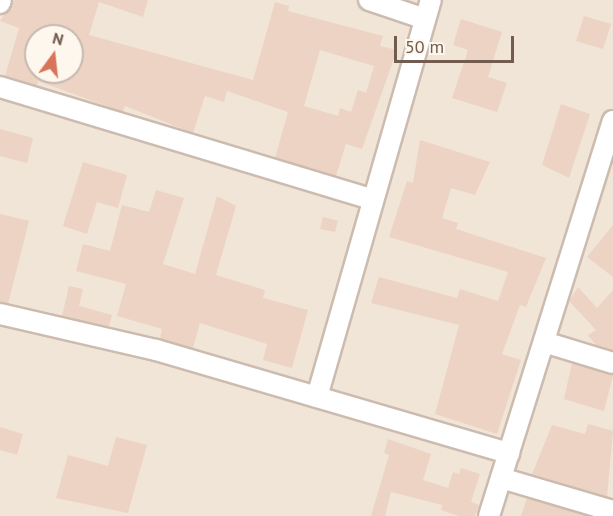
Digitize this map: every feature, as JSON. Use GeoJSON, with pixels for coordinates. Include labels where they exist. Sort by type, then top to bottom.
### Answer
{"type":"FeatureCollection","features":[{"type":"Feature","properties":{"kind":"street"},"geometry":{"type":"LineString","coordinates":[[369,0],[425,19]]}},
{"type":"Feature","properties":{"kind":"street"},"geometry":{"type":"LineString","coordinates":[[317,397],[370,199],[431,0]]}},
{"type":"Feature","properties":{"kind":"street"},"geometry":{"type":"LineString","coordinates":[[0,87],[370,199]]}},
{"type":"Feature","properties":{"kind":"street"},"geometry":{"type":"LineString","coordinates":[[489,516],[613,121]]}},
{"type":"Feature","properties":{"kind":"street"},"geometry":{"type":"LineString","coordinates":[[0,314],[156,350],[509,453]]}},
{"type":"Feature","properties":{"kind":"street"},"geometry":{"type":"LineString","coordinates":[[544,342],[613,363]]}},
{"type":"Feature","properties":{"kind":"street"},"geometry":{"type":"LineString","coordinates":[[501,478],[613,511]]}},
{"type":"Feature","properties":{"kind":"shaded area"},"geometry":{"type":"Polygon","coordinates":[[[0,0],[613,0],[613,516],[0,516],[0,0]]]}},
{"type":"Feature","properties":{"kind":"building"},"geometry":{"type":"Polygon","coordinates":[[[14,0],[148,0],[143,17],[99,2],[89,35],[253,80],[275,2],[289,6],[288,11],[383,36],[380,46],[397,50],[362,149],[346,144],[336,176],[275,158],[288,112],[227,91],[224,102],[205,96],[193,133],[125,106],[123,112],[46,84],[84,84],[84,24],[24,24],[24,82],[5,76],[19,28],[0,21],[14,0]],[[320,50],[304,106],[338,116],[340,108],[351,112],[358,90],[366,93],[374,66],[320,50]]]}},
{"type":"Feature","properties":{"kind":"building"},"geometry":{"type":"Polygon","coordinates":[[[584,16],[611,24],[603,49],[576,41],[584,16]]]}},
{"type":"Feature","properties":{"kind":"building"},"geometry":{"type":"Polygon","coordinates":[[[461,19],[502,32],[488,77],[507,83],[497,112],[452,98],[468,50],[453,45],[461,19]]]}},
{"type":"Feature","properties":{"kind":"building"},"geometry":{"type":"Polygon","coordinates":[[[561,104],[590,114],[569,178],[542,165],[561,104]]]}},
{"type":"Feature","properties":{"kind":"building"},"geometry":{"type":"Polygon","coordinates":[[[0,129],[33,138],[27,163],[0,156],[0,129]]]}},
{"type":"Feature","properties":{"kind":"building"},"geometry":{"type":"Polygon","coordinates":[[[420,140],[490,162],[475,195],[451,188],[442,218],[458,223],[456,229],[546,258],[526,307],[520,305],[502,354],[521,360],[497,434],[435,414],[459,325],[371,303],[379,277],[457,298],[460,289],[498,301],[508,272],[389,237],[407,181],[413,183],[420,140]]]}},
{"type":"Feature","properties":{"kind":"building"},"geometry":{"type":"Polygon","coordinates":[[[83,162],[127,175],[118,208],[97,202],[87,234],[63,226],[83,162]]]}},
{"type":"Feature","properties":{"kind":"building"},"geometry":{"type":"Polygon","coordinates":[[[156,190],[184,198],[163,264],[195,274],[217,196],[236,206],[216,275],[265,290],[263,298],[308,310],[292,368],[263,360],[267,344],[200,323],[193,348],[160,339],[162,329],[117,316],[126,284],[76,271],[83,244],[110,251],[122,205],[149,212],[156,190]]]}},
{"type":"Feature","properties":{"kind":"building"},"geometry":{"type":"Polygon","coordinates":[[[0,214],[29,221],[8,304],[0,302],[0,214]]]}},
{"type":"Feature","properties":{"kind":"building"},"geometry":{"type":"Polygon","coordinates":[[[323,217],[338,221],[335,232],[320,229],[323,217]]]}},
{"type":"Feature","properties":{"kind":"building"},"geometry":{"type":"Polygon","coordinates":[[[613,225],[613,277],[587,257],[613,225]]]}},
{"type":"Feature","properties":{"kind":"building"},"geometry":{"type":"Polygon","coordinates":[[[69,286],[83,289],[79,306],[112,315],[109,327],[62,316],[69,286]]]}},
{"type":"Feature","properties":{"kind":"building"},"geometry":{"type":"Polygon","coordinates":[[[578,287],[597,308],[613,290],[613,350],[596,345],[588,335],[596,330],[569,301],[578,287]]]}},
{"type":"Feature","properties":{"kind":"building"},"geometry":{"type":"Polygon","coordinates":[[[572,363],[613,375],[604,411],[564,399],[572,363]]]}},
{"type":"Feature","properties":{"kind":"building"},"geometry":{"type":"Polygon","coordinates":[[[588,424],[613,431],[607,497],[532,474],[552,425],[585,434],[588,424]]]}},
{"type":"Feature","properties":{"kind":"building"},"geometry":{"type":"Polygon","coordinates":[[[0,427],[23,434],[17,455],[0,450],[0,427]]]}},
{"type":"Feature","properties":{"kind":"building"},"geometry":{"type":"Polygon","coordinates":[[[116,437],[147,445],[128,513],[56,498],[68,455],[108,466],[116,437]]]}},
{"type":"Feature","properties":{"kind":"building"},"geometry":{"type":"Polygon","coordinates":[[[388,439],[431,454],[423,480],[448,488],[453,472],[459,474],[461,468],[480,474],[471,502],[479,505],[475,516],[459,516],[441,510],[442,505],[391,492],[385,516],[371,516],[389,455],[384,453],[388,439]]]}},
{"type":"Feature","properties":{"kind":"building"},"geometry":{"type":"Polygon","coordinates":[[[527,498],[588,516],[521,516],[527,498]]]}}]}
